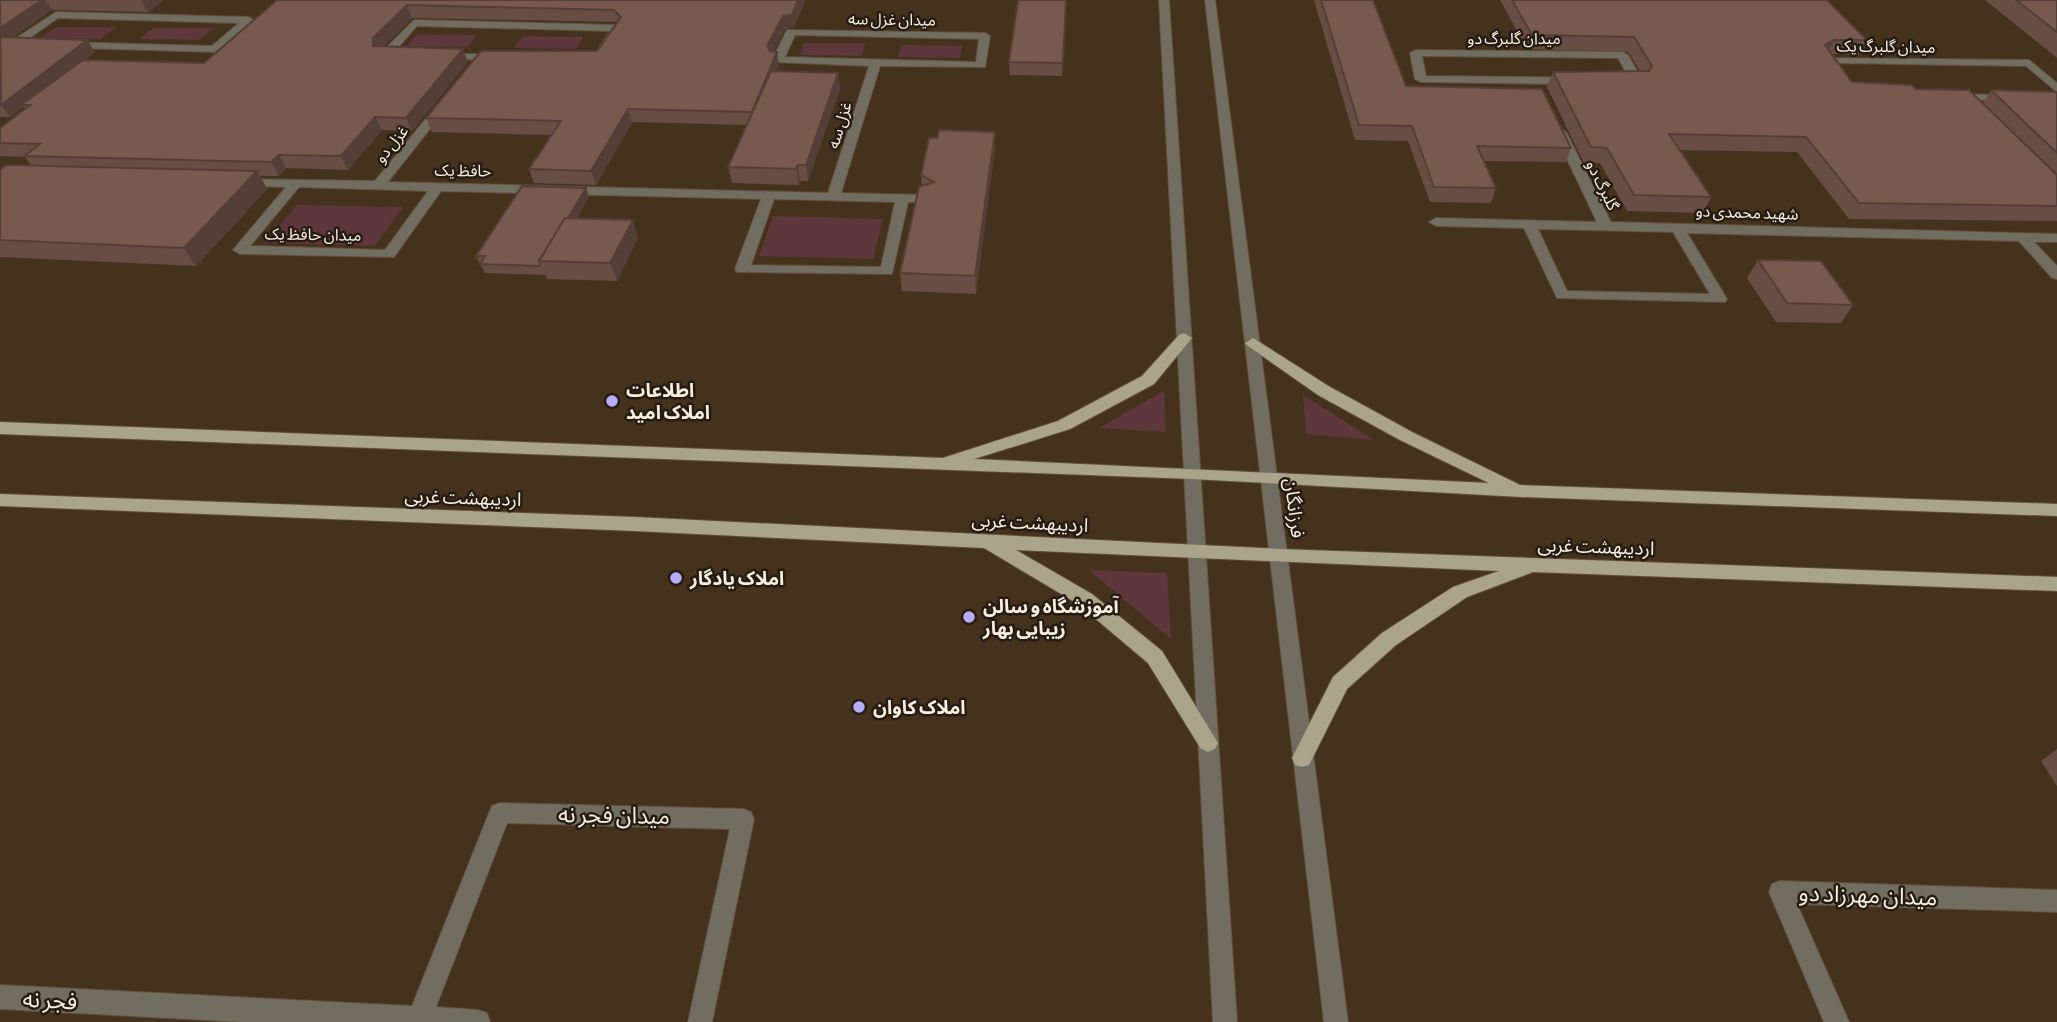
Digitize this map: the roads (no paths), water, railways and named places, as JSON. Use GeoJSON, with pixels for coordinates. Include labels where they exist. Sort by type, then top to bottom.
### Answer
{"type":"FeatureCollection","features":[{"type":"Feature","properties":{"kind":"main road"},"geometry":{"type":"LineString","coordinates":[[937,464],[1064,425],[1148,380],[1184,338]]}},
{"type":"Feature","properties":{"kind":"main road"},"geometry":{"type":"LineString","coordinates":[[1252,343],[1336,398],[1522,491]]}},
{"type":"Feature","properties":{"kind":"main road"},"geometry":{"type":"LineString","coordinates":[[0,428],[1192,473],[1522,491],[2057,510]]}},
{"type":"Feature","properties":{"kind":"main road","name":"اردیبهشت غربی"},"geometry":{"type":"LineString","coordinates":[[0,500],[985,540],[1280,556],[2057,584]]}},
{"type":"Feature","properties":{"kind":"main road"},"geometry":{"type":"LineString","coordinates":[[985,540],[1085,599],[1155,657],[1208,743]]}},
{"type":"Feature","properties":{"kind":"main road"},"geometry":{"type":"LineString","coordinates":[[1302,758],[1340,684],[1389,639],[1460,592],[1538,565]]}},
{"type":"Feature","properties":{"kind":"street"},"geometry":{"type":"LineString","coordinates":[[1164,0],[1225,1022]]}},
{"type":"Feature","properties":{"kind":"street","name":"فرزانگان"},"geometry":{"type":"LineString","coordinates":[[1210,0],[1336,1022]]}},
{"type":"Feature","properties":{"kind":"street"},"geometry":{"type":"LineString","coordinates":[[94,63],[115,47],[215,49],[249,20],[56,15],[14,44],[115,47]]}},
{"type":"Feature","properties":{"kind":"street"},"geometry":{"type":"LineString","coordinates":[[414,23],[617,28],[596,60],[482,57],[385,55],[414,23]]}},
{"type":"Feature","properties":{"kind":"street","name":"میدان غزل سه"},"geometry":{"type":"LineString","coordinates":[[791,32],[985,37],[981,65],[875,63],[778,60],[791,32]]}},
{"type":"Feature","properties":{"kind":"street","name":"میدان گلبرگ دو"},"geometry":{"type":"LineString","coordinates":[[1416,53],[1622,55],[1637,82],[1539,89],[1421,79],[1416,53]]}},
{"type":"Feature","properties":{"kind":"street"},"geometry":{"type":"LineString","coordinates":[[473,68],[482,57]]}},
{"type":"Feature","properties":{"kind":"street","name":"میدان گلبرگ یک"},"geometry":{"type":"LineString","coordinates":[[1842,82],[1826,61],[2029,64],[2057,89]]}},
{"type":"Feature","properties":{"kind":"street","name":"غزل سه"},"geometry":{"type":"LineString","coordinates":[[833,197],[875,63]]}},
{"type":"Feature","properties":{"kind":"street"},"geometry":{"type":"LineString","coordinates":[[1937,96],[2057,99]]}},
{"type":"Feature","properties":{"kind":"street"},"geometry":{"type":"LineString","coordinates":[[1962,97],[1981,116]]}},
{"type":"Feature","properties":{"kind":"street","name":"غزل دو"},"geometry":{"type":"LineString","coordinates":[[378,186],[447,100]]}},
{"type":"Feature","properties":{"kind":"street","name":"گلبرگ دو"},"geometry":{"type":"LineString","coordinates":[[1553,118],[1605,226]]}},
{"type":"Feature","properties":{"kind":"street","name":"حافظ یک"},"geometry":{"type":"LineString","coordinates":[[228,182],[926,199]]}},
{"type":"Feature","properties":{"kind":"street","name":"میدان حافظ یک"},"geometry":{"type":"LineString","coordinates":[[295,184],[240,250],[389,254],[438,187]]}},
{"type":"Feature","properties":{"kind":"street"},"geometry":{"type":"LineString","coordinates":[[769,195],[742,269],[887,271],[902,198]]}},
{"type":"Feature","properties":{"kind":"street","name":"شهید محمدی دو"},"geometry":{"type":"LineString","coordinates":[[1436,222],[2057,238]]}},
{"type":"Feature","properties":{"kind":"street"},"geometry":{"type":"LineString","coordinates":[[1529,224],[1562,295],[1720,299],[1677,228]]}},
{"type":"Feature","properties":{"kind":"street"},"geometry":{"type":"LineString","coordinates":[[2023,237],[2057,275]]}},
{"type":"Feature","properties":{"kind":"street","name":"میدان فجر نه"},"geometry":{"type":"LineString","coordinates":[[419,1019],[500,813],[743,819],[699,1022]]}},
{"type":"Feature","properties":{"kind":"street","name":"میدان مهرزاد دو"},"geometry":{"type":"LineString","coordinates":[[1837,1022],[1780,892],[2057,901]]}},
{"type":"Feature","properties":{"kind":"street","name":"فجر نه"},"geometry":{"type":"LineString","coordinates":[[0,997],[478,1022]]}},
{"type":"Feature","properties":{"kind":"place","name":"اطلاعات املاک امید"},"geometry":{"type":"Point","coordinates":[612,401]}},
{"type":"Feature","properties":{"kind":"place","name":"املاک یادگار"},"geometry":{"type":"Point","coordinates":[676,578]}},
{"type":"Feature","properties":{"kind":"place","name":"آموزشگاه و سالن زیبایی بهار"},"geometry":{"type":"Point","coordinates":[969,617]}},
{"type":"Feature","properties":{"kind":"place","name":"املاک کاوان"},"geometry":{"type":"Point","coordinates":[859,707]}}]}
